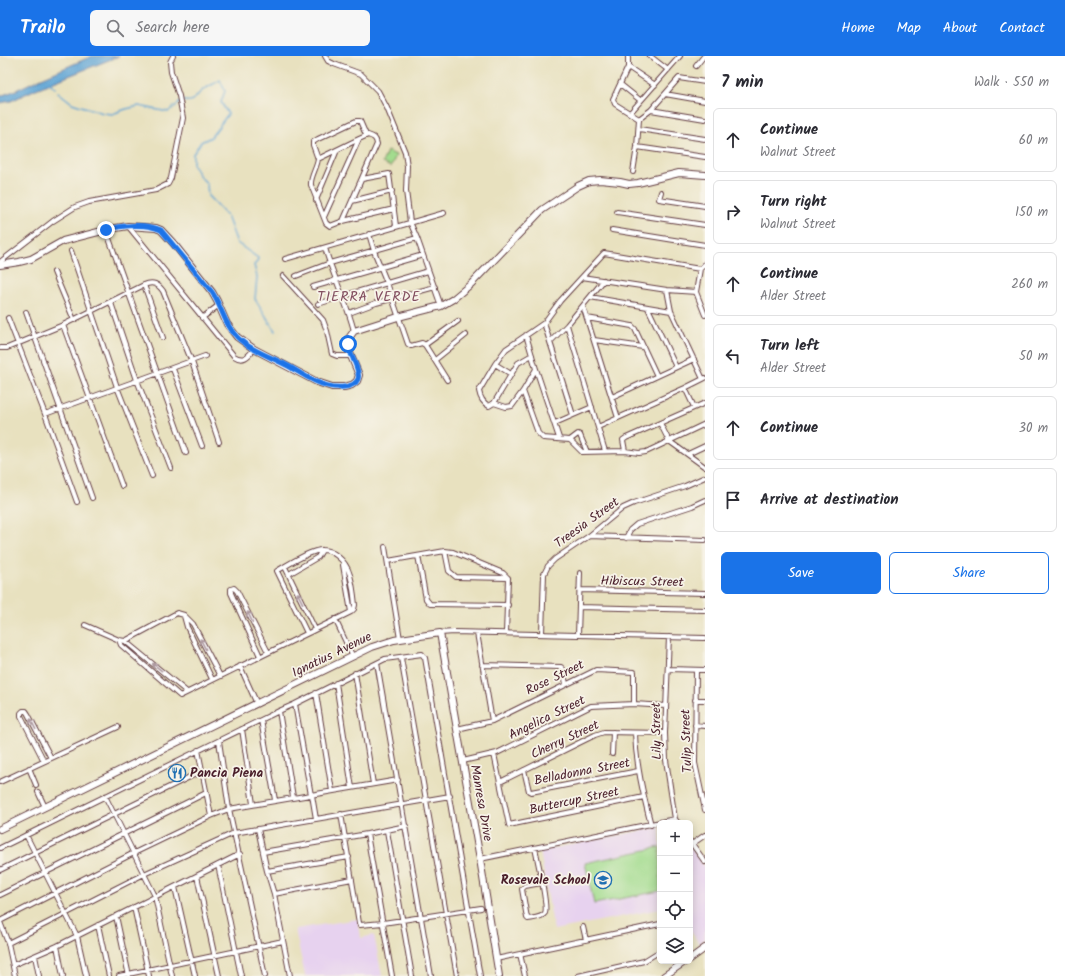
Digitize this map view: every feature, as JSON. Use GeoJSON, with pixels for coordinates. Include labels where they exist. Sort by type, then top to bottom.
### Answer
{"type":"FeatureCollection","features":[{"type":"Feature","properties":{"kind":"street"},"geometry":{"type":"LineString","coordinates":[[0,263],[53,221],[75,207],[89,202],[156,190],[168,184],[172,178],[183,118],[182,106],[171,72],[170,62],[173,56]]}},
{"type":"Feature","properties":{"kind":"street"},"geometry":{"type":"LineString","coordinates":[[325,56],[328,61],[361,74],[378,91],[388,108],[405,152],[407,166],[406,191],[410,222],[441,306]]}},
{"type":"Feature","properties":{"kind":"street"},"geometry":{"type":"LineString","coordinates":[[628,56],[628,67],[613,97],[614,101],[639,120]]}},
{"type":"Feature","properties":{"kind":"street"},"geometry":{"type":"LineString","coordinates":[[650,56],[668,70]]}},
{"type":"Feature","properties":{"kind":"street"},"geometry":{"type":"LineString","coordinates":[[630,113],[679,56]]}},
{"type":"Feature","properties":{"kind":"street"},"geometry":{"type":"LineString","coordinates":[[696,66],[703,61],[704,56]]}},
{"type":"Feature","properties":{"kind":"street"},"geometry":{"type":"LineString","coordinates":[[628,67],[655,85]]}},
{"type":"Feature","properties":{"kind":"street"},"geometry":{"type":"LineString","coordinates":[[639,120],[651,110],[679,78],[705,82]]}},
{"type":"Feature","properties":{"kind":"street"},"geometry":{"type":"LineString","coordinates":[[620,84],[640,100]]}},
{"type":"Feature","properties":{"kind":"street"},"geometry":{"type":"LineString","coordinates":[[666,94],[705,101]]}},
{"type":"Feature","properties":{"kind":"street"},"geometry":{"type":"LineString","coordinates":[[651,110],[705,119]]}},
{"type":"Feature","properties":{"kind":"street"},"geometry":{"type":"LineString","coordinates":[[366,135],[362,124],[358,120],[313,142],[312,144],[318,159],[311,182],[316,200],[326,223],[330,226],[343,221],[394,209]]}},
{"type":"Feature","properties":{"kind":"street"},"geometry":{"type":"LineString","coordinates":[[633,172],[639,120]]}},
{"type":"Feature","properties":{"kind":"street"},"geometry":{"type":"LineString","coordinates":[[639,129],[705,139]]}},
{"type":"Feature","properties":{"kind":"street"},"geometry":{"type":"LineString","coordinates":[[318,159],[366,135],[374,137],[376,140],[377,144],[343,221]]}},
{"type":"Feature","properties":{"kind":"street"},"geometry":{"type":"LineString","coordinates":[[324,218],[359,139]]}},
{"type":"Feature","properties":{"kind":"street"},"geometry":{"type":"LineString","coordinates":[[637,147],[705,157]]}},
{"type":"Feature","properties":{"kind":"street"},"geometry":{"type":"LineString","coordinates":[[316,200],[338,150]]}},
{"type":"Feature","properties":{"kind":"street"},"geometry":{"type":"LineString","coordinates":[[0,263],[19,262],[31,258],[63,241],[106,230],[128,226],[151,227],[161,230],[212,292],[230,330],[244,343],[317,382],[332,387],[344,387],[352,385],[357,381],[359,376],[348,344],[349,338],[354,332],[398,317],[441,306],[453,299],[470,284],[542,210],[578,186],[589,181],[600,180],[629,184],[638,183],[679,173],[705,175]]}},
{"type":"Feature","properties":{"kind":"street"},"geometry":{"type":"LineString","coordinates":[[362,179],[389,174],[396,226]]}},
{"type":"Feature","properties":{"kind":"street"},"geometry":{"type":"LineString","coordinates":[[352,201],[392,191]]}},
{"type":"Feature","properties":{"kind":"street"},"geometry":{"type":"LineString","coordinates":[[661,192],[659,198],[705,206]]}},
{"type":"Feature","properties":{"kind":"street"},"geometry":{"type":"LineString","coordinates":[[618,212],[705,225]]}},
{"type":"Feature","properties":{"kind":"street"},"geometry":{"type":"LineString","coordinates":[[285,259],[444,213]]}},
{"type":"Feature","properties":{"kind":"street"},"geometry":{"type":"LineString","coordinates":[[128,226],[234,356],[238,359],[244,359],[249,356],[254,349]]}},
{"type":"Feature","properties":{"kind":"street"},"geometry":{"type":"LineString","coordinates":[[106,230],[186,453]]}},
{"type":"Feature","properties":{"kind":"street"},"geometry":{"type":"LineString","coordinates":[[612,230],[705,245]]}},
{"type":"Feature","properties":{"kind":"street"},"geometry":{"type":"LineString","coordinates":[[369,234],[409,345],[422,343],[425,345],[447,380]]}},
{"type":"Feature","properties":{"kind":"street"},"geometry":{"type":"LineString","coordinates":[[296,276],[330,264],[417,238]]}},
{"type":"Feature","properties":{"kind":"street"},"geometry":{"type":"LineString","coordinates":[[325,248],[349,313],[354,332]]}},
{"type":"Feature","properties":{"kind":"street"},"geometry":{"type":"LineString","coordinates":[[71,251],[117,387],[152,476]]}},
{"type":"Feature","properties":{"kind":"street"},"geometry":{"type":"LineString","coordinates":[[532,355],[518,363],[494,403],[491,406],[486,405],[479,390],[495,364],[508,348],[544,323],[560,301],[604,253],[700,269]]}},
{"type":"Feature","properties":{"kind":"street"},"geometry":{"type":"LineString","coordinates":[[313,287],[423,255]]}},
{"type":"Feature","properties":{"kind":"street"},"geometry":{"type":"LineString","coordinates":[[705,264],[700,269],[696,292],[705,315]]}},
{"type":"Feature","properties":{"kind":"street"},"geometry":{"type":"LineString","coordinates":[[318,304],[428,271]]}},
{"type":"Feature","properties":{"kind":"street"},"geometry":{"type":"LineString","coordinates":[[54,272],[74,320]]}},
{"type":"Feature","properties":{"kind":"street"},"geometry":{"type":"LineString","coordinates":[[283,276],[323,320],[332,354],[337,356],[351,356]]}},
{"type":"Feature","properties":{"kind":"street"},"geometry":{"type":"LineString","coordinates":[[582,277],[667,290],[696,292]]}},
{"type":"Feature","properties":{"kind":"street"},"geometry":{"type":"LineString","coordinates":[[551,342],[604,280]]}},
{"type":"Feature","properties":{"kind":"street"},"geometry":{"type":"LineString","coordinates":[[0,348],[18,344],[63,325],[111,303],[150,282],[156,284],[163,291],[192,362],[219,442]]}},
{"type":"Feature","properties":{"kind":"street"},"geometry":{"type":"LineString","coordinates":[[144,285],[163,338]]}},
{"type":"Feature","properties":{"kind":"street"},"geometry":{"type":"LineString","coordinates":[[349,313],[376,303],[435,287]]}},
{"type":"Feature","properties":{"kind":"street"},"geometry":{"type":"LineString","coordinates":[[598,427],[704,378],[671,311],[667,290]]}},
{"type":"Feature","properties":{"kind":"street"},"geometry":{"type":"LineString","coordinates":[[590,298],[671,311]]}},
{"type":"Feature","properties":{"kind":"street"},"geometry":{"type":"LineString","coordinates":[[111,303],[137,380],[171,468]]}},
{"type":"Feature","properties":{"kind":"street"},"geometry":{"type":"LineString","coordinates":[[202,318],[219,305]]}},
{"type":"Feature","properties":{"kind":"street"},"geometry":{"type":"LineString","coordinates":[[583,306],[618,418]]}},
{"type":"Feature","properties":{"kind":"street"},"geometry":{"type":"LineString","coordinates":[[648,308],[676,367]]}},
{"type":"Feature","properties":{"kind":"street"},"geometry":{"type":"LineString","coordinates":[[26,312],[92,498]]}},
{"type":"Feature","properties":{"kind":"street"},"geometry":{"type":"LineString","coordinates":[[8,318],[77,502]]}},
{"type":"Feature","properties":{"kind":"street"},"geometry":{"type":"LineString","coordinates":[[587,318],[632,326],[635,329],[657,376]]}},
{"type":"Feature","properties":{"kind":"street"},"geometry":{"type":"LineString","coordinates":[[425,345],[458,321]]}},
{"type":"Feature","properties":{"kind":"street"},"geometry":{"type":"LineString","coordinates":[[544,323],[573,415]]}},
{"type":"Feature","properties":{"kind":"street"},"geometry":{"type":"LineString","coordinates":[[63,325],[122,486]]}},
{"type":"Feature","properties":{"kind":"street"},"geometry":{"type":"LineString","coordinates":[[567,325],[605,451]]}},
{"type":"Feature","properties":{"kind":"street"},"geometry":{"type":"LineString","coordinates":[[526,335],[559,438]]}},
{"type":"Feature","properties":{"kind":"street"},"geometry":{"type":"LineString","coordinates":[[434,360],[466,336]]}},
{"type":"Feature","properties":{"kind":"street"},"geometry":{"type":"LineString","coordinates":[[594,340],[643,347]]}},
{"type":"Feature","properties":{"kind":"street"},"geometry":{"type":"LineString","coordinates":[[45,414],[60,407],[173,369],[205,356]]}},
{"type":"Feature","properties":{"kind":"street"},"geometry":{"type":"LineString","coordinates":[[612,397],[694,359]]}},
{"type":"Feature","properties":{"kind":"street"},"geometry":{"type":"LineString","coordinates":[[495,364],[511,374]]}},
{"type":"Feature","properties":{"kind":"street"},"geometry":{"type":"LineString","coordinates":[[173,369],[202,446]]}},
{"type":"Feature","properties":{"kind":"street"},"geometry":{"type":"LineString","coordinates":[[494,403],[506,407],[512,406],[536,369]]}},
{"type":"Feature","properties":{"kind":"street"},"geometry":{"type":"LineString","coordinates":[[685,388],[694,407]]}},
{"type":"Feature","properties":{"kind":"street"},"geometry":{"type":"LineString","coordinates":[[523,391],[540,436],[543,438],[570,440],[580,451],[646,452],[705,424]]}},
{"type":"Feature","properties":{"kind":"street"},"geometry":{"type":"LineString","coordinates":[[625,451],[624,439],[705,402]]}},
{"type":"Feature","properties":{"kind":"street"},"geometry":{"type":"LineString","coordinates":[[555,423],[592,406]]}},
{"type":"Feature","properties":{"kind":"street"},"geometry":{"type":"LineString","coordinates":[[660,423],[668,441],[705,466]]}},
{"type":"Feature","properties":{"kind":"street"},"geometry":{"type":"LineString","coordinates":[[570,440],[578,434],[580,435],[587,452]]}},
{"type":"Feature","properties":{"kind":"street"},"geometry":{"type":"LineString","coordinates":[[688,454],[705,446]]}},
{"type":"Feature","properties":{"kind":"street","name":"Treesia Street"},"geometry":{"type":"LineString","coordinates":[[542,634],[544,579],[548,566],[555,559],[589,536],[623,508],[685,486],[705,477]]}},
{"type":"Feature","properties":{"kind":"street"},"geometry":{"type":"LineString","coordinates":[[626,538],[630,530],[637,524],[692,506],[705,500]]}},
{"type":"Feature","properties":{"kind":"street"},"geometry":{"type":"LineString","coordinates":[[589,536],[705,540]]}},
{"type":"Feature","properties":{"kind":"street"},"geometry":{"type":"LineString","coordinates":[[385,547],[400,639]]}},
{"type":"Feature","properties":{"kind":"street"},"geometry":{"type":"LineString","coordinates":[[119,640],[121,645],[178,696],[308,633],[354,609],[355,605],[350,574],[333,552],[316,550],[277,571],[308,633]]}},
{"type":"Feature","properties":{"kind":"street"},"geometry":{"type":"LineString","coordinates":[[288,574],[318,557],[322,550]]}},
{"type":"Feature","properties":{"kind":"street"},"geometry":{"type":"LineString","coordinates":[[388,561],[445,551],[453,552],[503,573],[508,578],[506,634]]}},
{"type":"Feature","properties":{"kind":"street"},"geometry":{"type":"LineString","coordinates":[[445,551],[449,571],[456,577],[508,578]]}},
{"type":"Feature","properties":{"kind":"street"},"geometry":{"type":"LineString","coordinates":[[418,556],[426,599],[430,604],[508,605]]}},
{"type":"Feature","properties":{"kind":"street"},"geometry":{"type":"LineString","coordinates":[[285,567],[315,629]]}},
{"type":"Feature","properties":{"kind":"street"},"geometry":{"type":"LineString","coordinates":[[578,635],[580,573]]}},
{"type":"Feature","properties":{"kind":"street"},"geometry":{"type":"LineString","coordinates":[[260,656],[231,593],[231,590],[234,588],[237,591],[268,652]]}},
{"type":"Feature","properties":{"kind":"street","name":"Hibiscus Street"},"geometry":{"type":"LineString","coordinates":[[580,590],[705,593]]}},
{"type":"Feature","properties":{"kind":"street"},"geometry":{"type":"LineString","coordinates":[[578,607],[705,610]]}},
{"type":"Feature","properties":{"kind":"street"},"geometry":{"type":"LineString","coordinates":[[125,641],[177,613],[184,615],[193,624],[220,676]]}},
{"type":"Feature","properties":{"kind":"street"},"geometry":{"type":"LineString","coordinates":[[184,615],[187,627],[212,679]]}},
{"type":"Feature","properties":{"kind":"street"},"geometry":{"type":"LineString","coordinates":[[335,619],[353,657]]}},
{"type":"Feature","properties":{"kind":"street"},"geometry":{"type":"LineString","coordinates":[[85,625],[119,640],[125,641],[187,692]]}},
{"type":"Feature","properties":{"kind":"street","name":"Ignatius Avenue"},"geometry":{"type":"LineString","coordinates":[[0,829],[379,644],[400,639],[454,632],[705,638]]}},
{"type":"Feature","properties":{"kind":"street","name":"Manresa Drive"},"geometry":{"type":"LineString","coordinates":[[440,633],[499,976]]}},
{"type":"Feature","properties":{"kind":"street"},"geometry":{"type":"LineString","coordinates":[[477,633],[492,721]]}},
{"type":"Feature","properties":{"kind":"street","name":"Lily Street"},"geometry":{"type":"LineString","coordinates":[[669,637],[665,733],[666,760],[676,820]]}},
{"type":"Feature","properties":{"kind":"street"},"geometry":{"type":"LineString","coordinates":[[0,848],[198,750],[295,704],[355,673],[390,658],[401,658],[422,654],[425,656],[480,976]]}},
{"type":"Feature","properties":{"kind":"street"},"geometry":{"type":"LineString","coordinates":[[401,658],[456,976]]}},
{"type":"Feature","properties":{"kind":"street"},"geometry":{"type":"LineString","coordinates":[[377,663],[431,976]]}},
{"type":"Feature","properties":{"kind":"street"},"geometry":{"type":"LineString","coordinates":[[596,665],[596,670]]}},
{"type":"Feature","properties":{"kind":"street"},"geometry":{"type":"LineString","coordinates":[[240,666],[257,704]]}},
{"type":"Feature","properties":{"kind":"street"},"geometry":{"type":"LineString","coordinates":[[482,666],[560,667],[563,669],[566,684]]}},
{"type":"Feature","properties":{"kind":"street"},"geometry":{"type":"LineString","coordinates":[[668,669],[705,670]]}},
{"type":"Feature","properties":{"kind":"street","name":"Rose Street"},"geometry":{"type":"LineString","coordinates":[[457,729],[492,721],[596,670],[634,672],[634,704]]}},
{"type":"Feature","properties":{"kind":"street","name":"Tulip Street"},"geometry":{"type":"LineString","coordinates":[[696,670],[695,764],[705,810]]}},
{"type":"Feature","properties":{"kind":"street"},"geometry":{"type":"LineString","coordinates":[[355,673],[372,784]]}},
{"type":"Feature","properties":{"kind":"street"},"geometry":{"type":"LineString","coordinates":[[336,683],[352,788]]}},
{"type":"Feature","properties":{"kind":"street"},"geometry":{"type":"LineString","coordinates":[[316,693],[332,791]]}},
{"type":"Feature","properties":{"kind":"street"},"geometry":{"type":"LineString","coordinates":[[696,700],[705,700]]}},
{"type":"Feature","properties":{"kind":"street"},"geometry":{"type":"LineString","coordinates":[[295,704],[316,818]]}},
{"type":"Feature","properties":{"kind":"street","name":"Angelica Street"},"geometry":{"type":"LineString","coordinates":[[462,761],[494,754],[591,706],[634,704],[666,706]]}},
{"type":"Feature","properties":{"kind":"street"},"geometry":{"type":"LineString","coordinates":[[44,762],[21,716],[23,710],[28,714],[51,758]]}},
{"type":"Feature","properties":{"kind":"street"},"geometry":{"type":"LineString","coordinates":[[279,711],[293,797]]}},
{"type":"Feature","properties":{"kind":"street"},"geometry":{"type":"LineString","coordinates":[[261,720],[275,800]]}},
{"type":"Feature","properties":{"kind":"street"},"geometry":{"type":"LineString","coordinates":[[695,725],[705,726]]}},
{"type":"Feature","properties":{"kind":"street"},"geometry":{"type":"LineString","coordinates":[[0,782],[118,726]]}},
{"type":"Feature","properties":{"kind":"street"},"geometry":{"type":"LineString","coordinates":[[242,729],[253,804]]}},
{"type":"Feature","properties":{"kind":"street","name":"Cherry Street"},"geometry":{"type":"LineString","coordinates":[[500,782],[604,732],[665,733]]}},
{"type":"Feature","properties":{"kind":"street"},"geometry":{"type":"LineString","coordinates":[[612,754],[613,732]]}},
{"type":"Feature","properties":{"kind":"street"},"geometry":{"type":"LineString","coordinates":[[635,733],[638,771],[651,825]]}},
{"type":"Feature","properties":{"kind":"street"},"geometry":{"type":"LineString","coordinates":[[219,740],[229,809],[240,854],[265,976]]}},
{"type":"Feature","properties":{"kind":"street"},"geometry":{"type":"LineString","coordinates":[[198,750],[210,816]]}},
{"type":"Feature","properties":{"kind":"street"},"geometry":{"type":"LineString","coordinates":[[494,754],[500,782]]}},
{"type":"Feature","properties":{"kind":"street"},"geometry":{"type":"LineString","coordinates":[[29,768],[36,785]]}},
{"type":"Feature","properties":{"kind":"street","name":"Belladonna Street"},"geometry":{"type":"LineString","coordinates":[[524,770],[530,792],[638,771]]}},
{"type":"Feature","properties":{"kind":"street"},"geometry":{"type":"LineString","coordinates":[[0,870],[202,771]]}},
{"type":"Feature","properties":{"kind":"street"},"geometry":{"type":"LineString","coordinates":[[15,976],[8,943],[0,921],[55,892],[210,816],[229,809],[398,780]]}},
{"type":"Feature","properties":{"kind":"street","name":"Buttercup Street"},"geometry":{"type":"LineString","coordinates":[[500,782],[509,825],[644,796]]}},
{"type":"Feature","properties":{"kind":"street"},"geometry":{"type":"LineString","coordinates":[[38,792],[45,807]]}},
{"type":"Feature","properties":{"kind":"street"},"geometry":{"type":"LineString","coordinates":[[0,895],[206,793]]}},
{"type":"Feature","properties":{"kind":"street"},"geometry":{"type":"LineString","coordinates":[[105,796],[155,896],[172,976]]}},
{"type":"Feature","properties":{"kind":"street"},"geometry":{"type":"LineString","coordinates":[[8,943],[144,874],[234,833],[450,796]]}},
{"type":"Feature","properties":{"kind":"street"},"geometry":{"type":"LineString","coordinates":[[341,814],[360,925],[362,926],[481,908]]}},
{"type":"Feature","properties":{"kind":"street"},"geometry":{"type":"LineString","coordinates":[[480,859],[657,824]]}},
{"type":"Feature","properties":{"kind":"street"},"geometry":{"type":"LineString","coordinates":[[263,852],[387,831],[406,826]]}},
{"type":"Feature","properties":{"kind":"street"},"geometry":{"type":"LineString","coordinates":[[258,829],[267,871],[274,894],[290,976]]}},
{"type":"Feature","properties":{"kind":"street"},"geometry":{"type":"LineString","coordinates":[[387,831],[412,976]]}},
{"type":"Feature","properties":{"kind":"street"},"geometry":{"type":"LineString","coordinates":[[367,834],[392,976]]}},
{"type":"Feature","properties":{"kind":"street"},"geometry":{"type":"LineString","coordinates":[[26,835],[77,936],[86,976]]}},
{"type":"Feature","properties":{"kind":"street"},"geometry":{"type":"LineString","coordinates":[[693,841],[705,835]]}},
{"type":"Feature","properties":{"kind":"street"},"geometry":{"type":"LineString","coordinates":[[693,845],[705,862]]}},
{"type":"Feature","properties":{"kind":"street"},"geometry":{"type":"LineString","coordinates":[[535,848],[542,883],[546,910],[544,915],[528,919],[526,918],[522,889],[525,886],[542,883]]}},
{"type":"Feature","properties":{"kind":"street"},"geometry":{"type":"LineString","coordinates":[[13,965],[57,946],[240,854]]}},
{"type":"Feature","properties":{"kind":"street"},"geometry":{"type":"LineString","coordinates":[[267,871],[349,857]]}},
{"type":"Feature","properties":{"kind":"street"},"geometry":{"type":"LineString","coordinates":[[218,865],[241,976]]}},
{"type":"Feature","properties":{"kind":"street"},"geometry":{"type":"LineString","coordinates":[[197,876],[218,976]]}},
{"type":"Feature","properties":{"kind":"street"},"geometry":{"type":"LineString","coordinates":[[274,894],[352,879]]}},
{"type":"Feature","properties":{"kind":"street"},"geometry":{"type":"LineString","coordinates":[[175,886],[195,976]]}},
{"type":"Feature","properties":{"kind":"street"},"geometry":{"type":"LineString","coordinates":[[134,907],[148,976]]}},
{"type":"Feature","properties":{"kind":"street"},"geometry":{"type":"LineString","coordinates":[[116,916],[129,975]]}},
{"type":"Feature","properties":{"kind":"street"},"geometry":{"type":"LineString","coordinates":[[98,925],[109,976]]}},
{"type":"Feature","properties":{"kind":"street"},"geometry":{"type":"LineString","coordinates":[[496,959],[657,925]]}},
{"type":"Feature","properties":{"kind":"street"},"geometry":{"type":"LineString","coordinates":[[583,928],[586,940]]}},
{"type":"Feature","properties":{"kind":"street"},"geometry":{"type":"LineString","coordinates":[[119,976],[283,941]]}},
{"type":"Feature","properties":{"kind":"street"},"geometry":{"type":"LineString","coordinates":[[57,946],[63,976]]}},
{"type":"Feature","properties":{"kind":"street"},"geometry":{"type":"LineString","coordinates":[[693,956],[705,948]]}},
{"type":"Feature","properties":{"kind":"street"},"geometry":{"type":"LineString","coordinates":[[578,976],[644,961],[657,953]]}},
{"type":"Feature","properties":{"kind":"street"},"geometry":{"type":"LineString","coordinates":[[520,954],[525,976]]}},
{"type":"Feature","properties":{"kind":"street"},"geometry":{"type":"LineString","coordinates":[[34,956],[39,976]]}},
{"type":"Feature","properties":{"kind":"street"},"geometry":{"type":"LineString","coordinates":[[664,976],[682,964]]}},
{"type":"Feature","properties":{"kind":"shaded area","name":"Rosevale School"},"geometry":{"type":"Polygon","coordinates":[[[657,828],[657,910],[554,930],[540,851],[657,828]]]}},
{"type":"Feature","properties":{"kind":"shaded area"},"geometry":{"type":"Polygon","coordinates":[[[693,851],[705,868],[705,939],[699,944],[693,934],[693,851]]]}},
{"type":"Feature","properties":{"kind":"shaded area"},"geometry":{"type":"Polygon","coordinates":[[[358,919],[361,938],[374,935],[382,976],[305,976],[295,929],[358,919]]]}},
{"type":"Feature","properties":{"kind":"green space"},"geometry":{"type":"Polygon","coordinates":[[[387,151],[396,155],[391,167],[382,163],[387,151]]]}},
{"type":"Feature","properties":{"kind":"green space"},"geometry":{"type":"Polygon","coordinates":[[[657,848],[657,892],[594,904],[585,863],[657,848]]]}},
{"type":"Feature","properties":{"kind":"water"},"geometry":{"type":"Polygon","coordinates":[[[92,56],[119,56],[36,89],[11,101],[0,103],[0,96],[92,56]]]}},
{"type":"Feature","properties":{"kind":"waterway"},"geometry":{"type":"LineString","coordinates":[[58,92],[72,103],[103,113],[112,114],[139,106],[168,112],[182,101],[193,100],[203,90],[220,80],[225,91],[221,102],[228,114],[211,137],[201,142],[193,154],[193,164],[198,174],[207,184],[208,196],[227,216],[237,243],[258,258],[254,265],[257,277],[255,299],[275,331]]}},
{"type":"Feature","properties":{"kind":"waterway"},"geometry":{"type":"LineString","coordinates":[[49,82],[55,88]]}},
{"type":"Feature","properties":{"kind":"place","name":"Pancia Piena"},"geometry":{"type":"Point","coordinates":[177,773]}},
{"type":"Feature","properties":{"kind":"place","name":"Rosevale School"},"geometry":{"type":"Point","coordinates":[603,880]}},
{"type":"Feature","properties":{"kind":"district","name":"TIERRA VERDE"},"geometry":{"type":"Point","coordinates":[369,297]}},
{"type":"Feature","properties":{"kind":"route"},"geometry":{"type":"LineString","coordinates":[[106,230],[128,226],[151,227],[161,230],[212,292],[218,301],[223,318],[230,330],[237,337],[254,349],[325,386],[344,387],[352,385],[357,381],[359,376],[348,350],[348,344]]}}]}
